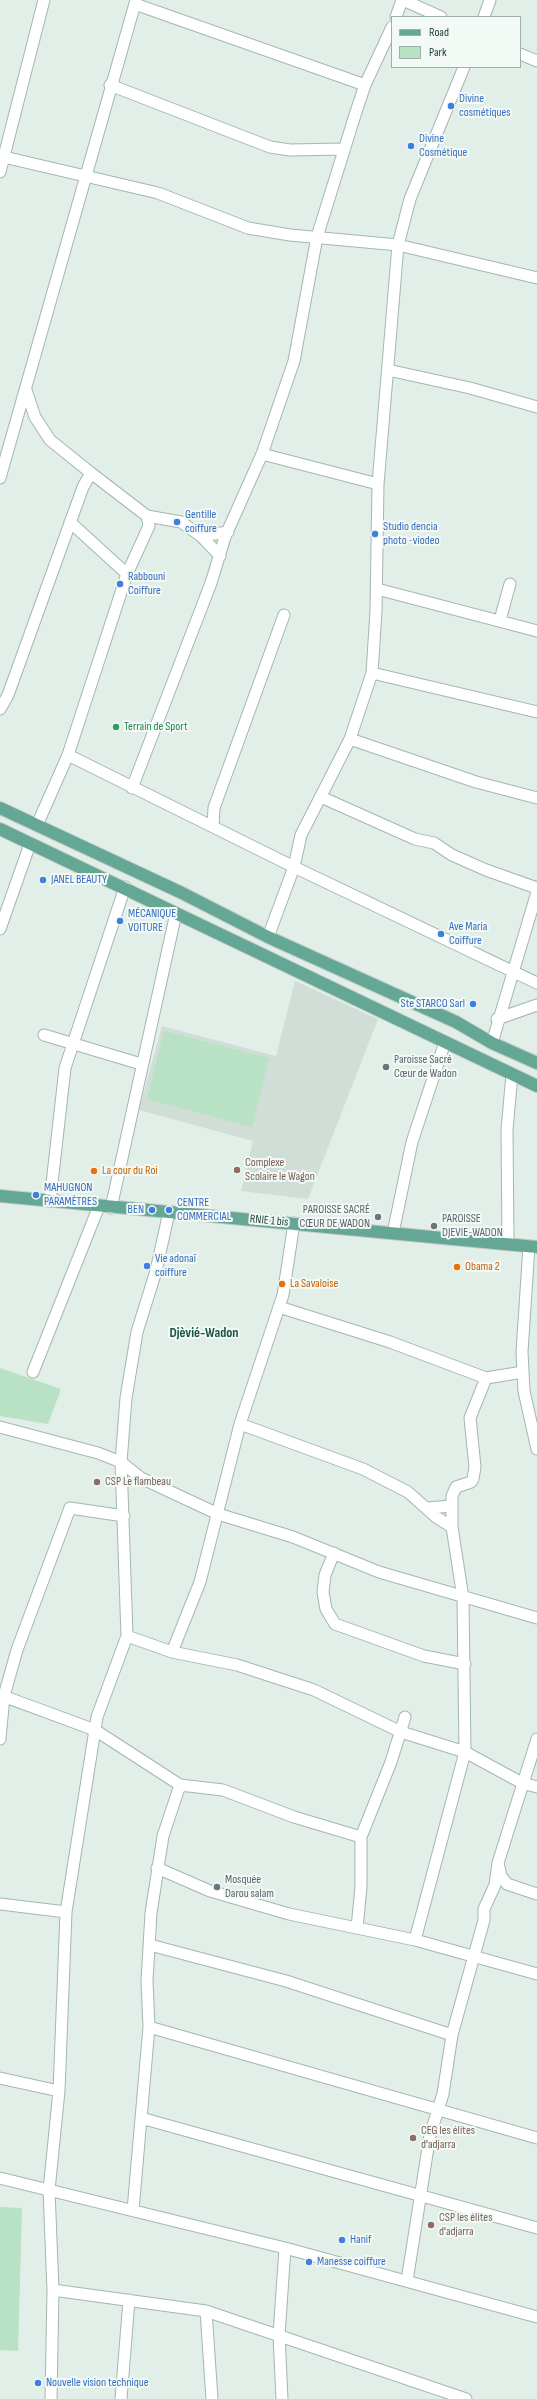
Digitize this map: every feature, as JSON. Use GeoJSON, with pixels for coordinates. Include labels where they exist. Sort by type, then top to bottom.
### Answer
{"type":"FeatureCollection","features":[{"type":"Feature","properties":{"kind":"main road"},"geometry":{"type":"LineString","coordinates":[[0,808],[182,892],[268,937],[456,1022],[492,1043],[537,1063]]}},
{"type":"Feature","properties":{"kind":"main road"},"geometry":{"type":"LineString","coordinates":[[0,829],[125,887],[176,913],[537,1086]]}},
{"type":"Feature","properties":{"kind":"main road","name":"RNIE 1 bis"},"geometry":{"type":"LineString","coordinates":[[0,1196],[533,1246]]}},
{"type":"Feature","properties":{"kind":"street"},"geometry":{"type":"LineString","coordinates":[[0,172],[44,0]]}},
{"type":"Feature","properties":{"kind":"street"},"geometry":{"type":"LineString","coordinates":[[396,16],[403,0],[439,16]]}},
{"type":"Feature","properties":{"kind":"street"},"geometry":{"type":"LineString","coordinates":[[484,16],[490,0]]}},
{"type":"Feature","properties":{"kind":"street"},"geometry":{"type":"LineString","coordinates":[[0,478],[3,455],[26,390],[110,85],[135,2],[365,85]]}},
{"type":"Feature","properties":{"kind":"street"},"geometry":{"type":"LineString","coordinates":[[132,788],[228,532],[262,454],[294,360],[317,237],[365,85],[391,29]]}},
{"type":"Feature","properties":{"kind":"street"},"geometry":{"type":"LineString","coordinates":[[521,54],[537,62]]}},
{"type":"Feature","properties":{"kind":"street"},"geometry":{"type":"LineString","coordinates":[[268,937],[294,867],[301,835],[350,739],[372,673],[376,589],[378,484],[398,245],[410,199],[464,68]]}},
{"type":"Feature","properties":{"kind":"street"},"geometry":{"type":"LineString","coordinates":[[110,85],[270,147],[290,150],[344,149]]}},
{"type":"Feature","properties":{"kind":"street"},"geometry":{"type":"LineString","coordinates":[[3,156],[85,177],[158,193],[248,228],[398,245],[537,278]]}},
{"type":"Feature","properties":{"kind":"street"},"geometry":{"type":"LineString","coordinates":[[388,370],[470,388],[537,407]]}},
{"type":"Feature","properties":{"kind":"street"},"geometry":{"type":"LineString","coordinates":[[26,390],[35,417],[50,440],[146,516],[181,522],[201,536],[220,556]]}},
{"type":"Feature","properties":{"kind":"street"},"geometry":{"type":"LineString","coordinates":[[262,454],[378,484]]}},
{"type":"Feature","properties":{"kind":"street"},"geometry":{"type":"LineString","coordinates":[[0,709],[4,694],[83,486],[91,473]]}},
{"type":"Feature","properties":{"kind":"street"},"geometry":{"type":"LineString","coordinates":[[37,825],[68,755],[127,574],[149,526],[146,516]]}},
{"type":"Feature","properties":{"kind":"street"},"geometry":{"type":"LineString","coordinates":[[70,522],[127,574]]}},
{"type":"Feature","properties":{"kind":"street"},"geometry":{"type":"LineString","coordinates":[[201,536],[228,532]]}},
{"type":"Feature","properties":{"kind":"street"},"geometry":{"type":"LineString","coordinates":[[500,620],[510,584]]}},
{"type":"Feature","properties":{"kind":"street"},"geometry":{"type":"LineString","coordinates":[[376,589],[500,620],[537,631]]}},
{"type":"Feature","properties":{"kind":"street"},"geometry":{"type":"LineString","coordinates":[[213,826],[214,808],[284,615]]}},
{"type":"Feature","properties":{"kind":"street"},"geometry":{"type":"LineString","coordinates":[[372,673],[537,712]]}},
{"type":"Feature","properties":{"kind":"street"},"geometry":{"type":"LineString","coordinates":[[350,739],[476,782],[537,798]]}},
{"type":"Feature","properties":{"kind":"street"},"geometry":{"type":"LineString","coordinates":[[68,755],[294,867],[389,910],[537,983]]}},
{"type":"Feature","properties":{"kind":"street"},"geometry":{"type":"LineString","coordinates":[[321,797],[415,839],[434,843],[452,855],[537,888]]}},
{"type":"Feature","properties":{"kind":"street"},"geometry":{"type":"LineString","coordinates":[[198,820],[214,808]]}},
{"type":"Feature","properties":{"kind":"street"},"geometry":{"type":"LineString","coordinates":[[0,929],[30,844]]}},
{"type":"Feature","properties":{"kind":"street"},"geometry":{"type":"LineString","coordinates":[[50,1201],[65,1068],[125,887]]}},
{"type":"Feature","properties":{"kind":"street"},"geometry":{"type":"LineString","coordinates":[[492,1043],[497,1019],[537,892]]}},
{"type":"Feature","properties":{"kind":"street"},"geometry":{"type":"LineString","coordinates":[[33,1372],[105,1207],[141,1064],[176,913]]}},
{"type":"Feature","properties":{"kind":"street"},"geometry":{"type":"LineString","coordinates":[[497,1019],[537,1005]]}},
{"type":"Feature","properties":{"kind":"street"},"geometry":{"type":"LineString","coordinates":[[44,1036],[141,1064]]}},
{"type":"Feature","properties":{"kind":"street"},"geometry":{"type":"LineString","coordinates":[[393,1233],[412,1142],[445,1042]]}},
{"type":"Feature","properties":{"kind":"street"},"geometry":{"type":"LineString","coordinates":[[508,1243],[507,1130],[512,1074]]}},
{"type":"Feature","properties":{"kind":"street"},"geometry":{"type":"LineString","coordinates":[[52,2399],[53,2290],[49,2190],[59,2091],[66,1912],[95,1730],[102,1701],[127,1636],[121,1462],[126,1398],[137,1332],[156,1271],[169,1212]]}},
{"type":"Feature","properties":{"kind":"street"},"geometry":{"type":"LineString","coordinates":[[172,1652],[200,1582],[240,1424],[283,1295],[294,1223]]}},
{"type":"Feature","properties":{"kind":"street"},"geometry":{"type":"LineString","coordinates":[[533,1246],[523,1345],[523,1372],[524,1391],[537,1449]]}},
{"type":"Feature","properties":{"kind":"street"},"geometry":{"type":"LineString","coordinates":[[279,1307],[390,1342],[486,1378],[523,1372]]}},
{"type":"Feature","properties":{"kind":"street"},"geometry":{"type":"LineString","coordinates":[[415,1940],[465,1752],[463,1598],[452,1527],[452,1492],[456,1487],[472,1482],[473,1479],[475,1467],[470,1418],[486,1378]]}},
{"type":"Feature","properties":{"kind":"street"},"geometry":{"type":"LineString","coordinates":[[240,1424],[363,1469],[408,1492],[436,1517],[452,1527]]}},
{"type":"Feature","properties":{"kind":"street"},"geometry":{"type":"LineString","coordinates":[[0,1427],[82,1448],[121,1462],[141,1478],[218,1514],[293,1537],[379,1572],[463,1598],[537,1618]]}},
{"type":"Feature","properties":{"kind":"street"},"geometry":{"type":"LineString","coordinates":[[427,1508],[452,1506]]}},
{"type":"Feature","properties":{"kind":"street"},"geometry":{"type":"LineString","coordinates":[[0,1739],[2,1696],[17,1650],[70,1508],[124,1516]]}},
{"type":"Feature","properties":{"kind":"street"},"geometry":{"type":"LineString","coordinates":[[334,1554],[325,1575],[323,1592],[326,1609],[335,1624],[424,1656],[465,1664]]}},
{"type":"Feature","properties":{"kind":"street"},"geometry":{"type":"LineString","coordinates":[[127,1636],[172,1652],[237,1665],[314,1690],[401,1732],[465,1752],[522,1783],[537,1787]]}},
{"type":"Feature","properties":{"kind":"street"},"geometry":{"type":"LineString","coordinates":[[2,1696],[95,1730],[180,1785],[223,1790],[294,1817],[361,1838]]}},
{"type":"Feature","properties":{"kind":"street"},"geometry":{"type":"LineString","coordinates":[[357,1928],[361,1887],[361,1838],[401,1732],[405,1717]]}},
{"type":"Feature","properties":{"kind":"street"},"geometry":{"type":"LineString","coordinates":[[407,2281],[422,2196],[430,2136],[443,2094],[452,2035],[472,1956],[484,1920],[484,1909],[495,1885],[498,1863],[537,1739]]}},
{"type":"Feature","properties":{"kind":"street"},"geometry":{"type":"LineString","coordinates":[[133,2210],[149,2027],[147,1981],[151,1913],[163,1836],[180,1785]]}},
{"type":"Feature","properties":{"kind":"street"},"geometry":{"type":"LineString","coordinates":[[498,1863],[501,1876],[507,1884],[537,1894]]}},
{"type":"Feature","properties":{"kind":"street"},"geometry":{"type":"LineString","coordinates":[[157,1868],[210,1891],[289,1914],[415,1940],[537,1974]]}},
{"type":"Feature","properties":{"kind":"street"},"geometry":{"type":"LineString","coordinates":[[0,1904],[66,1912]]}},
{"type":"Feature","properties":{"kind":"street"},"geometry":{"type":"LineString","coordinates":[[150,1945],[286,1981],[452,2035]]}},
{"type":"Feature","properties":{"kind":"street"},"geometry":{"type":"LineString","coordinates":[[149,2027],[537,2138]]}},
{"type":"Feature","properties":{"kind":"street"},"geometry":{"type":"LineString","coordinates":[[0,2078],[59,2091]]}},
{"type":"Feature","properties":{"kind":"street"},"geometry":{"type":"LineString","coordinates":[[141,2118],[537,2228]]}},
{"type":"Feature","properties":{"kind":"street"},"geometry":{"type":"LineString","coordinates":[[0,2178],[286,2248],[537,2317]]}},
{"type":"Feature","properties":{"kind":"street"},"geometry":{"type":"LineString","coordinates":[[282,2399],[279,2335],[286,2248]]}},
{"type":"Feature","properties":{"kind":"street"},"geometry":{"type":"LineString","coordinates":[[53,2290],[206,2311],[466,2399]]}},
{"type":"Feature","properties":{"kind":"street"},"geometry":{"type":"LineString","coordinates":[[121,2399],[129,2300]]}},
{"type":"Feature","properties":{"kind":"street"},"geometry":{"type":"LineString","coordinates":[[206,2311],[212,2399]]}},
{"type":"Feature","properties":{"kind":"shaded area"},"geometry":{"type":"Polygon","coordinates":[[[295,981],[378,1019],[308,1199],[241,1191],[253,1141],[139,1110],[162,1026],[276,1056],[295,981]]]}},
{"type":"Feature","properties":{"kind":"green space"},"geometry":{"type":"Polygon","coordinates":[[[164,1031],[269,1058],[252,1127],[147,1099],[164,1031]]]}},
{"type":"Feature","properties":{"kind":"green space"},"geometry":{"type":"Polygon","coordinates":[[[0,1368],[61,1389],[48,1424],[0,1416],[0,1368]]]}},
{"type":"Feature","properties":{"kind":"green space"},"geometry":{"type":"Polygon","coordinates":[[[0,2207],[22,2208],[18,2351],[0,2350],[0,2207]]]}},
{"type":"Feature","properties":{"kind":"place","name":"Divine cosmétiques"},"geometry":{"type":"Point","coordinates":[451,106]}},
{"type":"Feature","properties":{"kind":"place","name":"Divine Cosmétique"},"geometry":{"type":"Point","coordinates":[411,146]}},
{"type":"Feature","properties":{"kind":"place","name":"Gentille coiffure"},"geometry":{"type":"Point","coordinates":[177,522]}},
{"type":"Feature","properties":{"kind":"place","name":"Studio dencia photo -viodeo"},"geometry":{"type":"Point","coordinates":[375,534]}},
{"type":"Feature","properties":{"kind":"place","name":"Rabbouni Coiffure"},"geometry":{"type":"Point","coordinates":[120,584]}},
{"type":"Feature","properties":{"kind":"place","name":"Terrain de Sport"},"geometry":{"type":"Point","coordinates":[116,727]}},
{"type":"Feature","properties":{"kind":"place","name":"JANEL BEAUTY"},"geometry":{"type":"Point","coordinates":[43,880]}},
{"type":"Feature","properties":{"kind":"place","name":"MÉCANIQUE VOITURE"},"geometry":{"type":"Point","coordinates":[120,921]}},
{"type":"Feature","properties":{"kind":"place","name":"Ave Maria Coiffure"},"geometry":{"type":"Point","coordinates":[441,934]}},
{"type":"Feature","properties":{"kind":"place","name":"Ste STARCO Sarl"},"geometry":{"type":"Point","coordinates":[473,1004]}},
{"type":"Feature","properties":{"kind":"place","name":"Paroisse Sacré Cœur de Wadon"},"geometry":{"type":"Point","coordinates":[386,1067]}},
{"type":"Feature","properties":{"kind":"place","name":"Complexe Scolaire le Wagon"},"geometry":{"type":"Point","coordinates":[237,1170]}},
{"type":"Feature","properties":{"kind":"place","name":"La cour du Roi"},"geometry":{"type":"Point","coordinates":[94,1171]}},
{"type":"Feature","properties":{"kind":"place","name":"MAHUGNON PARAMÈTRES"},"geometry":{"type":"Point","coordinates":[36,1195]}},
{"type":"Feature","properties":{"kind":"place","name":"BEN"},"geometry":{"type":"Point","coordinates":[152,1210]}},
{"type":"Feature","properties":{"kind":"place","name":"CENTRE COMMERCIAL"},"geometry":{"type":"Point","coordinates":[169,1210]}},
{"type":"Feature","properties":{"kind":"place","name":"PAROISSE SACRÉ CŒUR DE WADON"},"geometry":{"type":"Point","coordinates":[378,1217]}},
{"type":"Feature","properties":{"kind":"place","name":"PAROISSE DJEVIE-WADON"},"geometry":{"type":"Point","coordinates":[434,1226]}},
{"type":"Feature","properties":{"kind":"place","name":"Vie adonaï coiffure"},"geometry":{"type":"Point","coordinates":[147,1266]}},
{"type":"Feature","properties":{"kind":"place","name":"Obama 2"},"geometry":{"type":"Point","coordinates":[457,1267]}},
{"type":"Feature","properties":{"kind":"place","name":"La Savaloise"},"geometry":{"type":"Point","coordinates":[282,1284]}},
{"type":"Feature","properties":{"kind":"place","name":"CSP Le flambeau"},"geometry":{"type":"Point","coordinates":[97,1482]}},
{"type":"Feature","properties":{"kind":"place","name":"Mosquée Darou salam"},"geometry":{"type":"Point","coordinates":[217,1887]}},
{"type":"Feature","properties":{"kind":"place","name":"CEG les élites d'adjarra"},"geometry":{"type":"Point","coordinates":[413,2138]}},
{"type":"Feature","properties":{"kind":"place","name":"CSP les élites d'adjarra"},"geometry":{"type":"Point","coordinates":[431,2225]}},
{"type":"Feature","properties":{"kind":"place","name":"Hanif"},"geometry":{"type":"Point","coordinates":[342,2240]}},
{"type":"Feature","properties":{"kind":"place","name":"Manesse coiffure"},"geometry":{"type":"Point","coordinates":[309,2262]}},
{"type":"Feature","properties":{"kind":"place","name":"Nouvelle vision technique"},"geometry":{"type":"Point","coordinates":[38,2383]}},
{"type":"Feature","properties":{"kind":"district","name":"Djèvié-Wadon"},"geometry":{"type":"Point","coordinates":[204,1333]}}]}
